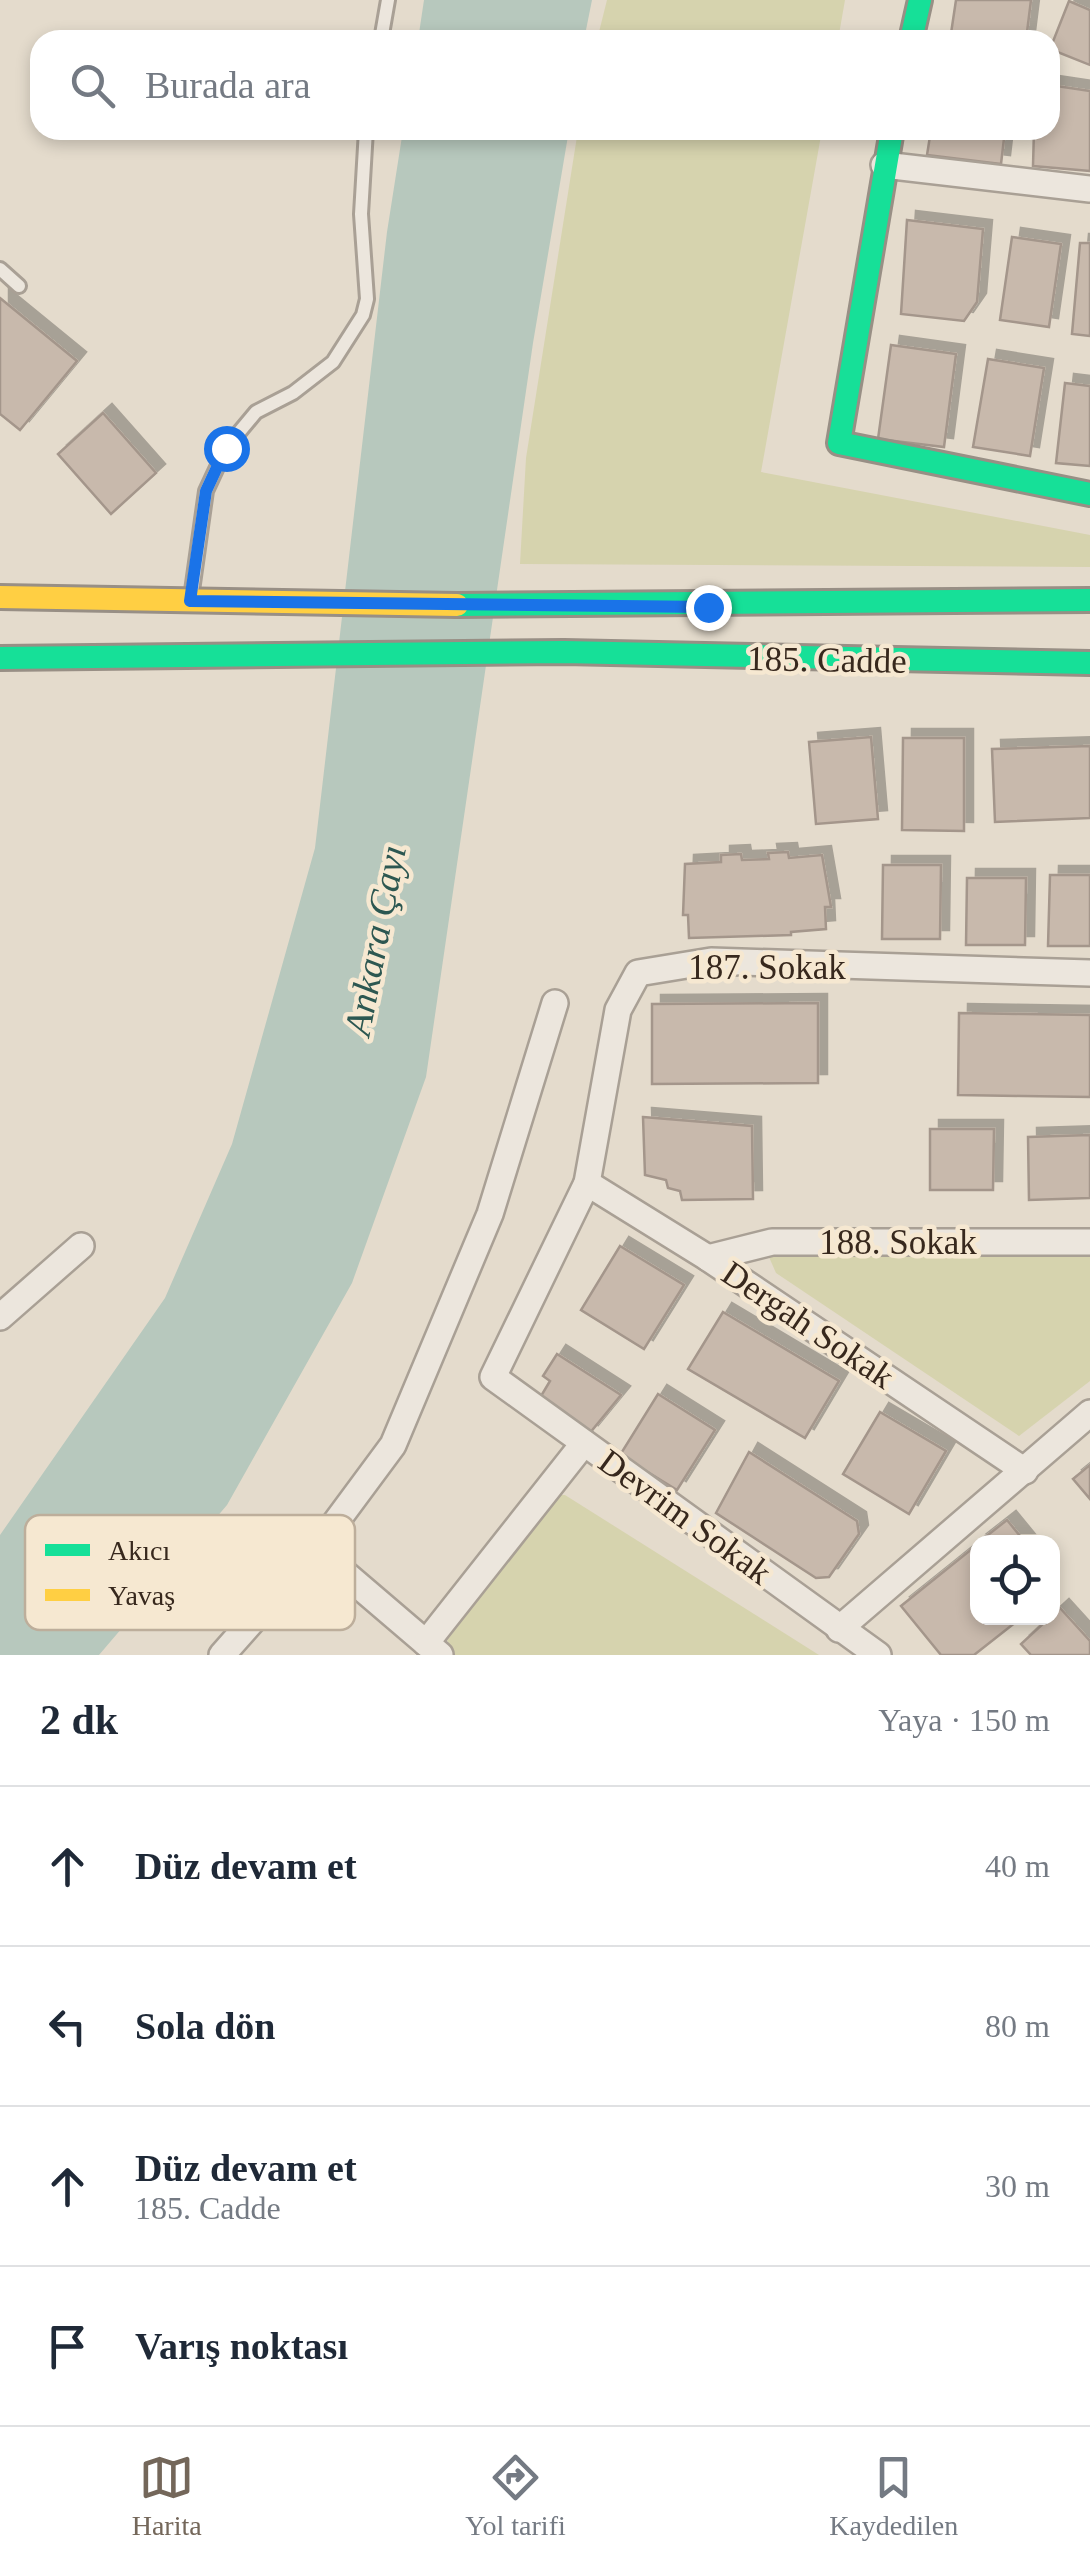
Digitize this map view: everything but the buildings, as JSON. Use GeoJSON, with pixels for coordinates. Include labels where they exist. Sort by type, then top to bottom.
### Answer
{"type":"FeatureCollection","features":[{"type":"Feature","properties":{"kind":"street"},"geometry":{"type":"LineString","coordinates":[[913,30],[920,0]]}},
{"type":"Feature","properties":{"kind":"street"},"geometry":{"type":"LineString","coordinates":[[890,140],[839,442],[1090,494]]}},
{"type":"Feature","properties":{"kind":"street"},"geometry":{"type":"LineString","coordinates":[[884,165],[1090,189]]}},
{"type":"Feature","properties":{"kind":"street","name":"185. Cadde"},"geometry":{"type":"LineString","coordinates":[[0,597],[566,607],[1090,600]]}},
{"type":"Feature","properties":{"kind":"street","name":"185. Cadde"},"geometry":{"type":"LineString","coordinates":[[0,658],[564,652],[1090,663]]}},
{"type":"Feature","properties":{"kind":"street","name":"187. Sokak"},"geometry":{"type":"LineString","coordinates":[[493,1377],[587,1183],[618,1010],[638,973],[710,961],[1090,974]]}},
{"type":"Feature","properties":{"kind":"street"},"geometry":{"type":"LineString","coordinates":[[341,1515],[392,1445],[490,1214],[555,1003]]}},
{"type":"Feature","properties":{"kind":"street","name":"Dergah Sokak"},"geometry":{"type":"LineString","coordinates":[[587,1183],[708,1258],[1026,1471]]}},
{"type":"Feature","properties":{"kind":"street","name":"188. Sokak"},"geometry":{"type":"LineString","coordinates":[[708,1258],[772,1242],[1090,1242]]}},
{"type":"Feature","properties":{"kind":"street"},"geometry":{"type":"LineString","coordinates":[[0,1317],[81,1246]]}},
{"type":"Feature","properties":{"kind":"street","name":"Devrim Sokak"},"geometry":{"type":"LineString","coordinates":[[493,1377],[878,1655]]}},
{"type":"Feature","properties":{"kind":"street"},"geometry":{"type":"LineString","coordinates":[[839,1629],[1090,1414]]}},
{"type":"Feature","properties":{"kind":"street"},"geometry":{"type":"LineString","coordinates":[[355,1582],[433,1649],[584,1443]]}},
{"type":"Feature","properties":{"kind":"street"},"geometry":{"type":"LineString","coordinates":[[222,1655],[244,1630]]}},
{"type":"Feature","properties":{"kind":"lane"},"geometry":{"type":"LineString","coordinates":[[383,30],[388,0]]}},
{"type":"Feature","properties":{"kind":"lane"},"geometry":{"type":"LineString","coordinates":[[190,601],[206,491],[226,448],[256,412],[294,393],[333,362],[363,315],[367,299],[361,214],[365,140]]}},
{"type":"Feature","properties":{"kind":"lane"},"geometry":{"type":"LineString","coordinates":[[0,269],[19,286]]}},
{"type":"Feature","properties":{"kind":"shaded area"},"geometry":{"type":"Polygon","coordinates":[[[607,0],[845,0],[840,30],[600,30],[607,0]]]}},
{"type":"Feature","properties":{"kind":"shaded area"},"geometry":{"type":"Polygon","coordinates":[[[576,140],[820,140],[761,472],[1090,535],[1090,567],[520,564],[526,458],[576,140]]]}},
{"type":"Feature","properties":{"kind":"shaded area"},"geometry":{"type":"Polygon","coordinates":[[[1090,1253],[1090,1381],[1019,1436],[776,1273],[769,1257],[1090,1253]]]}},
{"type":"Feature","properties":{"kind":"shaded area"},"geometry":{"type":"Polygon","coordinates":[[[560,1495],[819,1655],[454,1655],[447,1640],[560,1495]]]}},
{"type":"Feature","properties":{"kind":"water"},"geometry":{"type":"Polygon","coordinates":[[[424,0],[592,0],[586,30],[420,30],[424,0]]]}},
{"type":"Feature","properties":{"kind":"water","name":"Ankara Çayı"},"geometry":{"type":"Polygon","coordinates":[[[401,140],[567,140],[533,343],[426,1077],[352,1283],[227,1505],[218,1515],[25,1515],[25,1630],[120,1630],[99,1655],[0,1655],[0,1535],[165,1298],[232,1144],[315,848],[387,232],[401,140]]]}},
{"type":"Feature","properties":{"kind":"traffic: fast"},"geometry":{"type":"LineString","coordinates":[[913,30],[920,0]]}},
{"type":"Feature","properties":{"kind":"traffic: fast"},"geometry":{"type":"LineString","coordinates":[[890,140],[839,443],[1090,494]]}},
{"type":"Feature","properties":{"kind":"traffic: fast"},"geometry":{"type":"LineString","coordinates":[[457,605],[1090,600]]}},
{"type":"Feature","properties":{"kind":"traffic: fast"},"geometry":{"type":"LineString","coordinates":[[0,658],[564,652],[1090,663]]}},
{"type":"Feature","properties":{"kind":"traffic: slow"},"geometry":{"type":"LineString","coordinates":[[0,597],[457,605]]}},
{"type":"Feature","properties":{"kind":"route"},"geometry":{"type":"LineString","coordinates":[[226,448],[206,491],[190,601],[708,607]]}}]}
